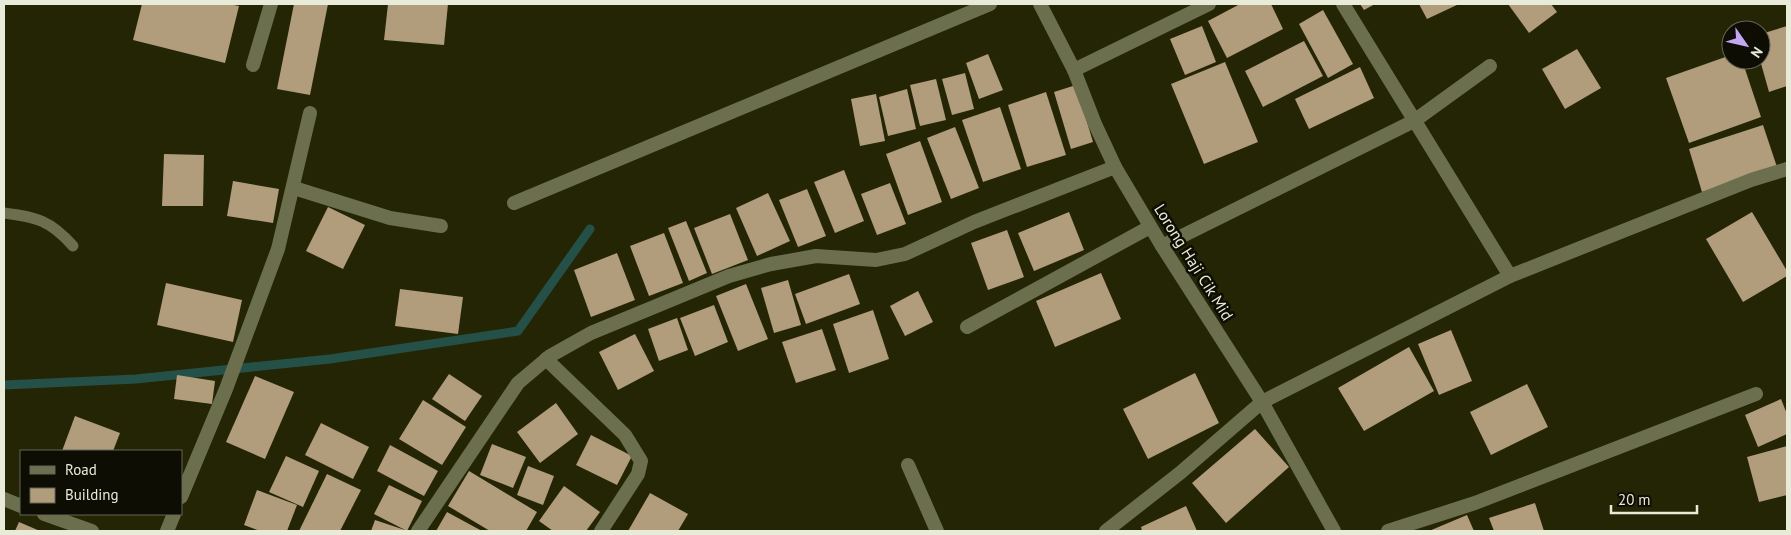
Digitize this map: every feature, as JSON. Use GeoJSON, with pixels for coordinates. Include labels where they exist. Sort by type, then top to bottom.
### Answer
{"type":"FeatureCollection","features":[{"type":"Feature","properties":{"kind":"street"},"geometry":{"type":"LineString","coordinates":[[253,65],[271,4]]}},
{"type":"Feature","properties":{"kind":"street"},"geometry":{"type":"LineString","coordinates":[[514,203],[990,4]]}},
{"type":"Feature","properties":{"kind":"street","name":"Lorong Haji Cik Mid"},"geometry":{"type":"LineString","coordinates":[[1040,4],[1074,70],[1095,124],[1115,167],[1150,227],[1262,402],[1334,531]]}},
{"type":"Feature","properties":{"kind":"street"},"geometry":{"type":"LineString","coordinates":[[1074,70],[1209,4]]}},
{"type":"Feature","properties":{"kind":"street"},"geometry":{"type":"LineString","coordinates":[[1343,4],[1510,276]]}},
{"type":"Feature","properties":{"kind":"street"},"geometry":{"type":"LineString","coordinates":[[1162,246],[1414,120],[1490,66]]}},
{"type":"Feature","properties":{"kind":"street"},"geometry":{"type":"LineString","coordinates":[[182,495],[226,389],[278,249],[294,188],[310,113]]}},
{"type":"Feature","properties":{"kind":"street"},"geometry":{"type":"LineString","coordinates":[[418,531],[518,383],[548,357],[591,333],[729,276],[771,264],[816,256],[876,260],[905,254],[974,222],[1115,167]]}},
{"type":"Feature","properties":{"kind":"street"},"geometry":{"type":"LineString","coordinates":[[1106,531],[1166,484],[1262,402],[1510,276],[1742,183],[1787,169]]}},
{"type":"Feature","properties":{"kind":"street"},"geometry":{"type":"LineString","coordinates":[[294,188],[390,218],[441,226]]}},
{"type":"Feature","properties":{"kind":"street"},"geometry":{"type":"LineString","coordinates":[[967,326],[1150,227]]}},
{"type":"Feature","properties":{"kind":"street"},"geometry":{"type":"LineString","coordinates":[[548,357],[626,435],[641,461],[638,474],[601,531]]}},
{"type":"Feature","properties":{"kind":"street"},"geometry":{"type":"LineString","coordinates":[[1388,531],[1475,502],[1756,394]]}},
{"type":"Feature","properties":{"kind":"street"},"geometry":{"type":"LineString","coordinates":[[908,465],[937,531]]}},
{"type":"Feature","properties":{"kind":"street"},"geometry":{"type":"LineString","coordinates":[[4,499],[20,506]]}},
{"type":"Feature","properties":{"kind":"street"},"geometry":{"type":"LineString","coordinates":[[47,515],[92,531]]}},
{"type":"Feature","properties":{"kind":"street"},"geometry":{"type":"LineString","coordinates":[[167,531],[174,515]]}},
{"type":"Feature","properties":{"kind":"lane"},"geometry":{"type":"LineString","coordinates":[[4,213],[33,217],[48,223],[59,230],[73,246]]}},
{"type":"Feature","properties":{"kind":"building"},"geometry":{"type":"Polygon","coordinates":[[[142,4],[229,4],[239,6],[225,63],[133,40],[142,4]]]}},
{"type":"Feature","properties":{"kind":"building"},"geometry":{"type":"Polygon","coordinates":[[[294,4],[328,4],[310,95],[277,89],[294,4]]]}},
{"type":"Feature","properties":{"kind":"building"},"geometry":{"type":"Polygon","coordinates":[[[388,4],[448,4],[444,45],[384,40],[388,4]]]}},
{"type":"Feature","properties":{"kind":"building"},"geometry":{"type":"Polygon","coordinates":[[[1240,4],[1271,4],[1283,29],[1227,58],[1208,21],[1240,4]]]}},
{"type":"Feature","properties":{"kind":"building"},"geometry":{"type":"Polygon","coordinates":[[[1360,4],[1375,4],[1364,10],[1360,4]]]}},
{"type":"Feature","properties":{"kind":"building"},"geometry":{"type":"Polygon","coordinates":[[[1419,4],[1459,4],[1427,19],[1419,4]]]}},
{"type":"Feature","properties":{"kind":"building"},"geometry":{"type":"Polygon","coordinates":[[[1508,4],[1551,4],[1557,12],[1529,33],[1508,4]]]}},
{"type":"Feature","properties":{"kind":"building"},"geometry":{"type":"Polygon","coordinates":[[[1323,10],[1353,64],[1328,78],[1299,24],[1323,10]]]}},
{"type":"Feature","properties":{"kind":"building"},"geometry":{"type":"Polygon","coordinates":[[[1202,26],[1216,62],[1185,75],[1170,39],[1202,26]]]}},
{"type":"Feature","properties":{"kind":"building"},"geometry":{"type":"Polygon","coordinates":[[[1787,26],[1787,86],[1769,92],[1763,70],[1771,70],[1771,31],[1787,26]]]}},
{"type":"Feature","properties":{"kind":"building"},"geometry":{"type":"Polygon","coordinates":[[[1304,41],[1323,76],[1263,107],[1245,71],[1304,41]]]}},
{"type":"Feature","properties":{"kind":"building"},"geometry":{"type":"Polygon","coordinates":[[[1577,49],[1601,88],[1565,109],[1542,69],[1577,49]]]}},
{"type":"Feature","properties":{"kind":"building"},"geometry":{"type":"Polygon","coordinates":[[[988,54],[1003,90],[979,99],[966,63],[988,54]]]}},
{"type":"Feature","properties":{"kind":"building"},"geometry":{"type":"Polygon","coordinates":[[[1721,59],[1721,70],[1745,70],[1761,117],[1689,143],[1666,78],[1721,59]]]}},
{"type":"Feature","properties":{"kind":"building"},"geometry":{"type":"Polygon","coordinates":[[[1225,62],[1258,142],[1204,164],[1171,84],[1225,62]]]}},
{"type":"Feature","properties":{"kind":"building"},"geometry":{"type":"Polygon","coordinates":[[[1360,67],[1374,98],[1309,129],[1295,99],[1360,67]]]}},
{"type":"Feature","properties":{"kind":"building"},"geometry":{"type":"Polygon","coordinates":[[[965,73],[974,109],[952,115],[942,79],[965,73]]]}},
{"type":"Feature","properties":{"kind":"building"},"geometry":{"type":"Polygon","coordinates":[[[936,79],[946,120],[920,126],[910,85],[936,79]]]}},
{"type":"Feature","properties":{"kind":"building"},"geometry":{"type":"Polygon","coordinates":[[[1076,85],[1093,142],[1071,149],[1054,92],[1076,85]]]}},
{"type":"Feature","properties":{"kind":"building"},"geometry":{"type":"Polygon","coordinates":[[[907,89],[916,129],[888,136],[879,97],[907,89]]]}},
{"type":"Feature","properties":{"kind":"building"},"geometry":{"type":"Polygon","coordinates":[[[1046,92],[1066,155],[1027,167],[1008,105],[1046,92]]]}},
{"type":"Feature","properties":{"kind":"building"},"geometry":{"type":"Polygon","coordinates":[[[876,94],[885,141],[860,146],[851,99],[876,94]]]}},
{"type":"Feature","properties":{"kind":"building"},"geometry":{"type":"Polygon","coordinates":[[[1000,107],[1021,169],[983,182],[962,120],[1000,107]]]}},
{"type":"Feature","properties":{"kind":"building"},"geometry":{"type":"Polygon","coordinates":[[[1763,125],[1777,167],[1702,192],[1689,149],[1763,125]]]}},
{"type":"Feature","properties":{"kind":"building"},"geometry":{"type":"Polygon","coordinates":[[[955,127],[979,188],[951,199],[927,138],[955,127]]]}},
{"type":"Feature","properties":{"kind":"building"},"geometry":{"type":"Polygon","coordinates":[[[920,141],[942,202],[908,215],[886,154],[920,141]]]}},
{"type":"Feature","properties":{"kind":"building"},"geometry":{"type":"Polygon","coordinates":[[[164,154],[204,155],[203,206],[162,206],[164,154]]]}},
{"type":"Feature","properties":{"kind":"building"},"geometry":{"type":"Polygon","coordinates":[[[844,170],[864,221],[835,233],[814,182],[844,170]]]}},
{"type":"Feature","properties":{"kind":"building"},"geometry":{"type":"Polygon","coordinates":[[[233,181],[279,189],[273,223],[227,216],[233,181]]]}},
{"type":"Feature","properties":{"kind":"building"},"geometry":{"type":"Polygon","coordinates":[[[890,183],[906,224],[877,235],[861,194],[890,183]]]}},
{"type":"Feature","properties":{"kind":"building"},"geometry":{"type":"Polygon","coordinates":[[[807,189],[826,236],[798,247],[779,200],[807,189]]]}},
{"type":"Feature","properties":{"kind":"building"},"geometry":{"type":"Polygon","coordinates":[[[768,193],[790,241],[757,256],[736,208],[768,193]]]}},
{"type":"Feature","properties":{"kind":"building"},"geometry":{"type":"Polygon","coordinates":[[[328,207],[365,225],[343,269],[306,251],[328,207]]]}},
{"type":"Feature","properties":{"kind":"building"},"geometry":{"type":"Polygon","coordinates":[[[1069,212],[1084,250],[1034,271],[1018,233],[1069,212]]]}},
{"type":"Feature","properties":{"kind":"building"},"geometry":{"type":"Polygon","coordinates":[[[1752,212],[1787,271],[1787,276],[1743,302],[1706,239],[1752,212]]]}},
{"type":"Feature","properties":{"kind":"building"},"geometry":{"type":"Polygon","coordinates":[[[730,214],[748,260],[712,274],[694,228],[730,214]]]}},
{"type":"Feature","properties":{"kind":"building"},"geometry":{"type":"Polygon","coordinates":[[[686,221],[707,273],[689,281],[668,228],[686,221]]]}},
{"type":"Feature","properties":{"kind":"building"},"geometry":{"type":"Polygon","coordinates":[[[1007,230],[1024,277],[988,290],[971,243],[1007,230]]]}},
{"type":"Feature","properties":{"kind":"building"},"geometry":{"type":"Polygon","coordinates":[[[664,233],[683,283],[649,296],[630,246],[664,233]]]}},
{"type":"Feature","properties":{"kind":"building"},"geometry":{"type":"Polygon","coordinates":[[[617,253],[635,300],[591,317],[574,270],[617,253]]]}},
{"type":"Feature","properties":{"kind":"building"},"geometry":{"type":"Polygon","coordinates":[[[1101,273],[1121,319],[1055,347],[1036,301],[1101,273]]]}},
{"type":"Feature","properties":{"kind":"building"},"geometry":{"type":"Polygon","coordinates":[[[849,274],[860,304],[806,324],[795,294],[849,274]]]}},
{"type":"Feature","properties":{"kind":"building"},"geometry":{"type":"Polygon","coordinates":[[[788,280],[801,325],[774,333],[761,288],[788,280]]]}},
{"type":"Feature","properties":{"kind":"building"},"geometry":{"type":"Polygon","coordinates":[[[166,283],[242,300],[233,342],[157,325],[166,283]]]}},
{"type":"Feature","properties":{"kind":"building"},"geometry":{"type":"Polygon","coordinates":[[[746,284],[768,339],[738,351],[716,296],[746,284]]]}},
{"type":"Feature","properties":{"kind":"building"},"geometry":{"type":"Polygon","coordinates":[[[400,289],[463,297],[458,334],[395,326],[400,289]]]}},
{"type":"Feature","properties":{"kind":"building"},"geometry":{"type":"Polygon","coordinates":[[[918,291],[933,322],[905,336],[890,306],[918,291]]]}},
{"type":"Feature","properties":{"kind":"building"},"geometry":{"type":"Polygon","coordinates":[[[714,305],[728,342],[695,356],[680,318],[714,305]]]}},
{"type":"Feature","properties":{"kind":"building"},"geometry":{"type":"Polygon","coordinates":[[[873,310],[889,359],[849,373],[833,324],[873,310]]]}},
{"type":"Feature","properties":{"kind":"building"},"geometry":{"type":"Polygon","coordinates":[[[677,318],[688,350],[659,361],[648,329],[677,318]]]}},
{"type":"Feature","properties":{"kind":"building"},"geometry":{"type":"Polygon","coordinates":[[[822,329],[836,370],[796,383],[782,342],[822,329]]]}},
{"type":"Feature","properties":{"kind":"building"},"geometry":{"type":"Polygon","coordinates":[[[1451,330],[1472,381],[1439,395],[1418,344],[1451,330]]]}},
{"type":"Feature","properties":{"kind":"building"},"geometry":{"type":"Polygon","coordinates":[[[635,334],[654,371],[618,390],[599,352],[635,334]]]}},
{"type":"Feature","properties":{"kind":"building"},"geometry":{"type":"Polygon","coordinates":[[[1409,347],[1434,391],[1364,431],[1338,388],[1409,347]]]}},
{"type":"Feature","properties":{"kind":"building"},"geometry":{"type":"Polygon","coordinates":[[[1195,373],[1219,423],[1148,459],[1123,409],[1195,373]]]}},
{"type":"Feature","properties":{"kind":"building"},"geometry":{"type":"Polygon","coordinates":[[[449,374],[482,396],[465,421],[432,399],[449,374]]]}},
{"type":"Feature","properties":{"kind":"building"},"geometry":{"type":"Polygon","coordinates":[[[177,375],[215,381],[212,404],[174,399],[177,375]]]}},
{"type":"Feature","properties":{"kind":"building"},"geometry":{"type":"Polygon","coordinates":[[[255,376],[294,392],[265,459],[226,442],[255,376]]]}},
{"type":"Feature","properties":{"kind":"building"},"geometry":{"type":"Polygon","coordinates":[[[1527,384],[1548,427],[1491,455],[1470,412],[1527,384]]]}},
{"type":"Feature","properties":{"kind":"building"},"geometry":{"type":"Polygon","coordinates":[[[1781,399],[1787,414],[1787,434],[1758,447],[1745,415],[1781,399]]]}},
{"type":"Feature","properties":{"kind":"building"},"geometry":{"type":"Polygon","coordinates":[[[423,400],[466,427],[442,465],[399,439],[423,400]]]}},
{"type":"Feature","properties":{"kind":"building"},"geometry":{"type":"Polygon","coordinates":[[[556,403],[578,434],[540,463],[517,432],[556,403]]]}},
{"type":"Feature","properties":{"kind":"building"},"geometry":{"type":"Polygon","coordinates":[[[75,416],[120,433],[113,450],[62,450],[75,416]]]}},
{"type":"Feature","properties":{"kind":"building"},"geometry":{"type":"Polygon","coordinates":[[[321,423],[369,447],[353,479],[305,455],[321,423]]]}},
{"type":"Feature","properties":{"kind":"building"},"geometry":{"type":"Polygon","coordinates":[[[1255,429],[1289,467],[1226,523],[1192,483],[1255,429]]]}},
{"type":"Feature","properties":{"kind":"building"},"geometry":{"type":"Polygon","coordinates":[[[591,435],[632,456],[617,485],[576,465],[591,435]]]}},
{"type":"Feature","properties":{"kind":"building"},"geometry":{"type":"Polygon","coordinates":[[[492,444],[526,457],[513,488],[480,475],[492,444]]]}},
{"type":"Feature","properties":{"kind":"building"},"geometry":{"type":"Polygon","coordinates":[[[390,445],[438,471],[424,496],[377,471],[390,445]]]}},
{"type":"Feature","properties":{"kind":"building"},"geometry":{"type":"Polygon","coordinates":[[[1787,446],[1787,495],[1759,502],[1747,457],[1787,446]]]}},
{"type":"Feature","properties":{"kind":"building"},"geometry":{"type":"Polygon","coordinates":[[[286,456],[319,471],[303,507],[269,492],[286,456]]]}},
{"type":"Feature","properties":{"kind":"building"},"geometry":{"type":"Polygon","coordinates":[[[528,466],[554,476],[543,505],[517,495],[528,466]]]}},
{"type":"Feature","properties":{"kind":"building"},"geometry":{"type":"Polygon","coordinates":[[[469,471],[537,512],[526,531],[490,531],[448,506],[469,471]]]}},
{"type":"Feature","properties":{"kind":"building"},"geometry":{"type":"Polygon","coordinates":[[[327,474],[361,490],[340,531],[299,531],[327,474]]]}},
{"type":"Feature","properties":{"kind":"building"},"geometry":{"type":"Polygon","coordinates":[[[389,485],[422,501],[407,531],[374,514],[389,485]]]}},
{"type":"Feature","properties":{"kind":"building"},"geometry":{"type":"Polygon","coordinates":[[[564,486],[600,512],[586,531],[553,531],[539,521],[564,486]]]}},
{"type":"Feature","properties":{"kind":"building"},"geometry":{"type":"Polygon","coordinates":[[[257,490],[297,505],[287,531],[260,531],[244,525],[257,490]]]}},
{"type":"Feature","properties":{"kind":"building"},"geometry":{"type":"Polygon","coordinates":[[[650,493],[688,514],[678,531],[628,531],[650,493]]]}},
{"type":"Feature","properties":{"kind":"building"},"geometry":{"type":"Polygon","coordinates":[[[1535,503],[1544,531],[1494,531],[1489,518],[1535,503]]]}},
{"type":"Feature","properties":{"kind":"building"},"geometry":{"type":"Polygon","coordinates":[[[1186,506],[1197,531],[1142,531],[1141,527],[1186,506]]]}},
{"type":"Feature","properties":{"kind":"building"},"geometry":{"type":"Polygon","coordinates":[[[447,512],[482,531],[436,531],[447,512]]]}},
{"type":"Feature","properties":{"kind":"building"},"geometry":{"type":"Polygon","coordinates":[[[1467,515],[1474,531],[1429,531],[1467,515]]]}},
{"type":"Feature","properties":{"kind":"building"},"geometry":{"type":"Polygon","coordinates":[[[375,520],[408,531],[371,531],[375,520]]]}},
{"type":"Feature","properties":{"kind":"building"},"geometry":{"type":"Polygon","coordinates":[[[19,522],[40,531],[15,531],[19,522]]]}},
{"type":"Feature","properties":{"kind":"waterway"},"geometry":{"type":"LineString","coordinates":[[4,385],[136,379],[330,359],[518,331],[590,229]]}}]}
